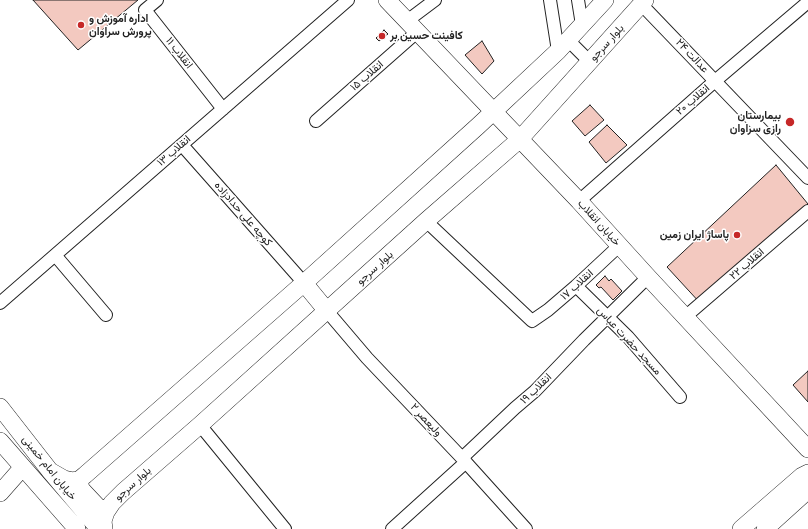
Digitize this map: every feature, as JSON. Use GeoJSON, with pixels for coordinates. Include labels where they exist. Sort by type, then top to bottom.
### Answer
{"type":"FeatureCollection","features":[{"type":"Feature","properties":{"kind":"street","name":"انقلاب ۱۱"},"geometry":{"type":"LineString","coordinates":[[157,0],[145,10],[223,109]]}},
{"type":"Feature","properties":{"kind":"street","name":"انقلاب ۱۳"},"geometry":{"type":"LineString","coordinates":[[0,303],[348,0]]}},
{"type":"Feature","properties":{"kind":"street","name":"خیابان انقلاب"},"geometry":{"type":"LineString","coordinates":[[387,0],[494,111],[519,140],[579,201],[648,278],[808,449]]}},
{"type":"Feature","properties":{"kind":"street","name":"انقلاب ۱۵"},"geometry":{"type":"LineString","coordinates":[[316,120],[412,27],[436,0]]}},
{"type":"Feature","properties":{"kind":"street"},"geometry":{"type":"LineString","coordinates":[[550,0],[563,46],[590,62]]}},
{"type":"Feature","properties":{"kind":"street"},"geometry":{"type":"LineString","coordinates":[[578,0],[582,25]]}},
{"type":"Feature","properties":{"kind":"street"},"geometry":{"type":"LineString","coordinates":[[50,471],[64,479],[71,481],[79,480],[304,283],[494,111],[563,46],[605,0]]}},
{"type":"Feature","properties":{"kind":"street","name":"عدالت ۲۴"},"geometry":{"type":"LineString","coordinates":[[643,2],[715,81],[808,178]]}},
{"type":"Feature","properties":{"kind":"street","name":"بلوار سرجو"},"geometry":{"type":"LineString","coordinates":[[104,529],[103,521],[106,512],[112,503],[123,492],[200,426],[426,221],[519,140],[643,2]]}},
{"type":"Feature","properties":{"kind":"street","name":"انقلاب ۲۰"},"geometry":{"type":"LineString","coordinates":[[579,201],[715,81],[808,2]]}},
{"type":"Feature","properties":{"kind":"street","name":"کوچه علی حدادزاده"},"geometry":{"type":"LineString","coordinates":[[182,145],[304,283]]}},
{"type":"Feature","properties":{"kind":"street","name":"انقلاب ۲۲"},"geometry":{"type":"LineString","coordinates":[[685,317],[808,211]]}},
{"type":"Feature","properties":{"kind":"street","name":"انقلاب ۱۷"},"geometry":{"type":"LineString","coordinates":[[426,221],[532,321],[548,310],[576,286],[620,245]]}},
{"type":"Feature","properties":{"kind":"street"},"geometry":{"type":"LineString","coordinates":[[55,255],[106,316]]}},
{"type":"Feature","properties":{"kind":"street","name":"انقلاب ۱۹"},"geometry":{"type":"LineString","coordinates":[[392,529],[464,460],[515,408],[535,391],[584,340],[648,278]]}},
{"type":"Feature","properties":{"kind":"street"},"geometry":{"type":"LineString","coordinates":[[304,283],[327,311]]}},
{"type":"Feature","properties":{"kind":"street","name":"مسجد حضرت عباس"},"geometry":{"type":"LineString","coordinates":[[576,286],[628,337],[680,397]]}},
{"type":"Feature","properties":{"kind":"street","name":"ولیعصر ۲"},"geometry":{"type":"LineString","coordinates":[[327,311],[367,358],[464,460],[526,529]]}},
{"type":"Feature","properties":{"kind":"street","name":"خیابان امام خمینی"},"geometry":{"type":"LineString","coordinates":[[0,407],[50,471],[99,529]]}},
{"type":"Feature","properties":{"kind":"street"},"geometry":{"type":"LineString","coordinates":[[200,426],[285,529]]}},
{"type":"Feature","properties":{"kind":"street","name":"خیابان امام خمینی"},"geometry":{"type":"LineString","coordinates":[[0,442],[77,529]]}},
{"type":"Feature","properties":{"kind":"street"},"geometry":{"type":"LineString","coordinates":[[0,493],[22,468]]}},
{"type":"Feature","properties":{"kind":"street"},"geometry":{"type":"LineString","coordinates":[[741,529],[802,476],[808,473]]}},
{"type":"Feature","properties":{"kind":"street"},"geometry":{"type":"LineString","coordinates":[[79,480],[82,489],[97,506],[106,512]]}},
{"type":"Feature","properties":{"kind":"street"},"geometry":{"type":"LineString","coordinates":[[765,529],[808,490]]}},
{"type":"Feature","properties":{"kind":"building","name":"اداره آموزش و پرورش سراوان"},"geometry":{"type":"Polygon","coordinates":[[[33,0],[138,0],[78,50],[33,0]]]}},
{"type":"Feature","properties":{"kind":"building","name":"کافینت حسین بر"},"geometry":{"type":"Polygon","coordinates":[[[384,30],[388,34],[379,41],[376,38],[384,30]]]}},
{"type":"Feature","properties":{"kind":"building"},"geometry":{"type":"Polygon","coordinates":[[[482,41],[494,61],[482,74],[465,55],[482,41]]]}},
{"type":"Feature","properties":{"kind":"building"},"geometry":{"type":"Polygon","coordinates":[[[590,105],[604,120],[585,136],[572,121],[590,105]]]}},
{"type":"Feature","properties":{"kind":"building"},"geometry":{"type":"Polygon","coordinates":[[[607,125],[627,145],[606,163],[589,142],[607,125]]]}},
{"type":"Feature","properties":{"kind":"building","name":"پاساژ ایران زمین"},"geometry":{"type":"Polygon","coordinates":[[[776,165],[808,204],[701,304],[667,267],[776,165]]]}},
{"type":"Feature","properties":{"kind":"building"},"geometry":{"type":"Polygon","coordinates":[[[605,276],[609,281],[611,279],[622,291],[613,300],[601,287],[599,288],[596,285],[605,276]]]}},
{"type":"Feature","properties":{"kind":"building"},"geometry":{"type":"Polygon","coordinates":[[[808,371],[808,402],[793,385],[808,371]]]}},
{"type":"Feature","properties":{"kind":"place","name":"اداره آموزش و پرورش سراوان"},"geometry":{"type":"Point","coordinates":[81,25]}},
{"type":"Feature","properties":{"kind":"place","name":"کافینت حسین بر"},"geometry":{"type":"Point","coordinates":[382,36]}},
{"type":"Feature","properties":{"kind":"place","name":"بیمارستان رازی سراوان"},"geometry":{"type":"Point","coordinates":[790,122]}},
{"type":"Feature","properties":{"kind":"place","name":"پاساژ ایران زمین"},"geometry":{"type":"Point","coordinates":[737,235]}}]}
